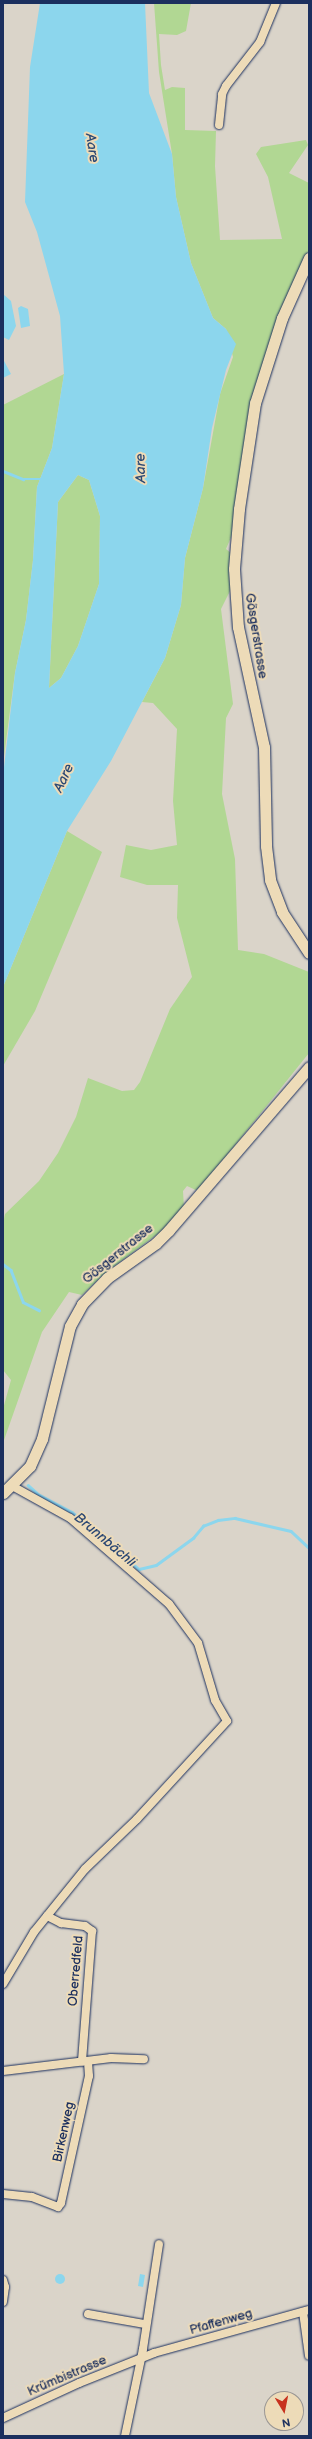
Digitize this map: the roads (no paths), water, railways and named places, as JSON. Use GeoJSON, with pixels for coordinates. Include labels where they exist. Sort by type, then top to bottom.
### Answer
{"type":"FeatureCollection","features":[{"type":"Feature","properties":{"kind":"main road","name":"Gösgerstrasse"},"geometry":{"type":"LineString","coordinates":[[309,258],[282,318],[264,368],[248,437],[235,546],[234,588],[242,648],[264,747],[266,846],[270,880],[282,912],[309,953]]}},
{"type":"Feature","properties":{"kind":"main road","name":"Gösgerstrasse"},"geometry":{"type":"LineString","coordinates":[[3,1493],[12,1486],[30,1466],[42,1439],[70,1326],[82,1304],[103,1281],[156,1243],[169,1230],[309,1066]]}},
{"type":"Feature","properties":{"kind":"street"},"geometry":{"type":"LineString","coordinates":[[219,125],[222,94],[226,86],[260,42],[276,3]]}},
{"type":"Feature","properties":{"kind":"street"},"geometry":{"type":"LineString","coordinates":[[3,1984],[24,1948],[47,1916],[92,1862],[137,1819],[227,1721],[215,1700],[198,1643],[169,1604],[70,1518],[12,1486]]}},
{"type":"Feature","properties":{"kind":"street","name":"Oberredfeld"},"geometry":{"type":"LineString","coordinates":[[47,1916],[62,1922],[85,1926],[92,1931],[85,2062]]}},
{"type":"Feature","properties":{"kind":"street"},"geometry":{"type":"LineString","coordinates":[[3,2071],[111,2058],[144,2060]]}},
{"type":"Feature","properties":{"kind":"street","name":"Birkenweg"},"geometry":{"type":"LineString","coordinates":[[3,2194],[32,2197],[58,2207],[61,2203],[89,2076],[85,2062]]}},
{"type":"Feature","properties":{"kind":"street"},"geometry":{"type":"LineString","coordinates":[[125,2436],[141,2358],[145,2324],[159,2244]]}},
{"type":"Feature","properties":{"kind":"street"},"geometry":{"type":"LineString","coordinates":[[3,2280],[6,2287],[3,2302]]}},
{"type":"Feature","properties":{"kind":"street"},"geometry":{"type":"LineString","coordinates":[[306,2311],[309,2356]]}},
{"type":"Feature","properties":{"kind":"street","name":"Pfaffenweg"},"geometry":{"type":"LineString","coordinates":[[141,2358],[306,2311]]}},
{"type":"Feature","properties":{"kind":"street"},"geometry":{"type":"LineString","coordinates":[[88,2314],[145,2324]]}},
{"type":"Feature","properties":{"kind":"street","name":"Krümbistrasse"},"geometry":{"type":"LineString","coordinates":[[3,2418],[141,2358]]}},
{"type":"Feature","properties":{"kind":"water","name":"Aare"},"geometry":{"type":"Polygon","coordinates":[[[40,3],[145,3],[149,93],[172,154],[176,197],[191,263],[213,318],[226,329],[236,344],[226,370],[212,428],[203,488],[185,558],[181,605],[165,658],[111,761],[67,831],[3,987],[3,776],[15,673],[26,620],[33,560],[37,487],[52,448],[64,374],[60,316],[37,232],[25,202],[30,67],[40,3]],[[78,475],[58,502],[49,688],[61,678],[78,646],[99,584],[100,516],[89,480],[78,475]]]}},
{"type":"Feature","properties":{"kind":"water"},"geometry":{"type":"Polygon","coordinates":[[[3,294],[11,301],[16,326],[9,340],[3,337],[3,294]]]}},
{"type":"Feature","properties":{"kind":"water"},"geometry":{"type":"Polygon","coordinates":[[[21,306],[28,309],[30,326],[21,328],[18,308],[21,306]]]}},
{"type":"Feature","properties":{"kind":"water"},"geometry":{"type":"Polygon","coordinates":[[[3,359],[11,374],[3,378],[3,359]]]}},
{"type":"Feature","properties":{"kind":"water"},"geometry":{"type":"Polygon","coordinates":[[[58,2274],[62,2274],[65,2279],[62,2284],[58,2284],[55,2281],[55,2277],[58,2274]]]}},
{"type":"Feature","properties":{"kind":"water"},"geometry":{"type":"Polygon","coordinates":[[[140,2274],[145,2275],[143,2287],[138,2286],[140,2274]]]}},
{"type":"Feature","properties":{"kind":"waterway"},"geometry":{"type":"LineString","coordinates":[[3,471],[23,479],[43,479]]}},
{"type":"Feature","properties":{"kind":"waterway","name":"Brunnbächli"},"geometry":{"type":"LineString","coordinates":[[3,1264],[11,1270],[23,1302],[39,1310]]}},
{"type":"Feature","properties":{"kind":"waterway","name":"Brunnbächli"},"geometry":{"type":"LineString","coordinates":[[28,1485],[38,1494],[72,1512],[139,1569],[156,1565],[193,1538],[203,1526],[218,1520],[235,1518],[291,1531],[309,1548]]}}]}
